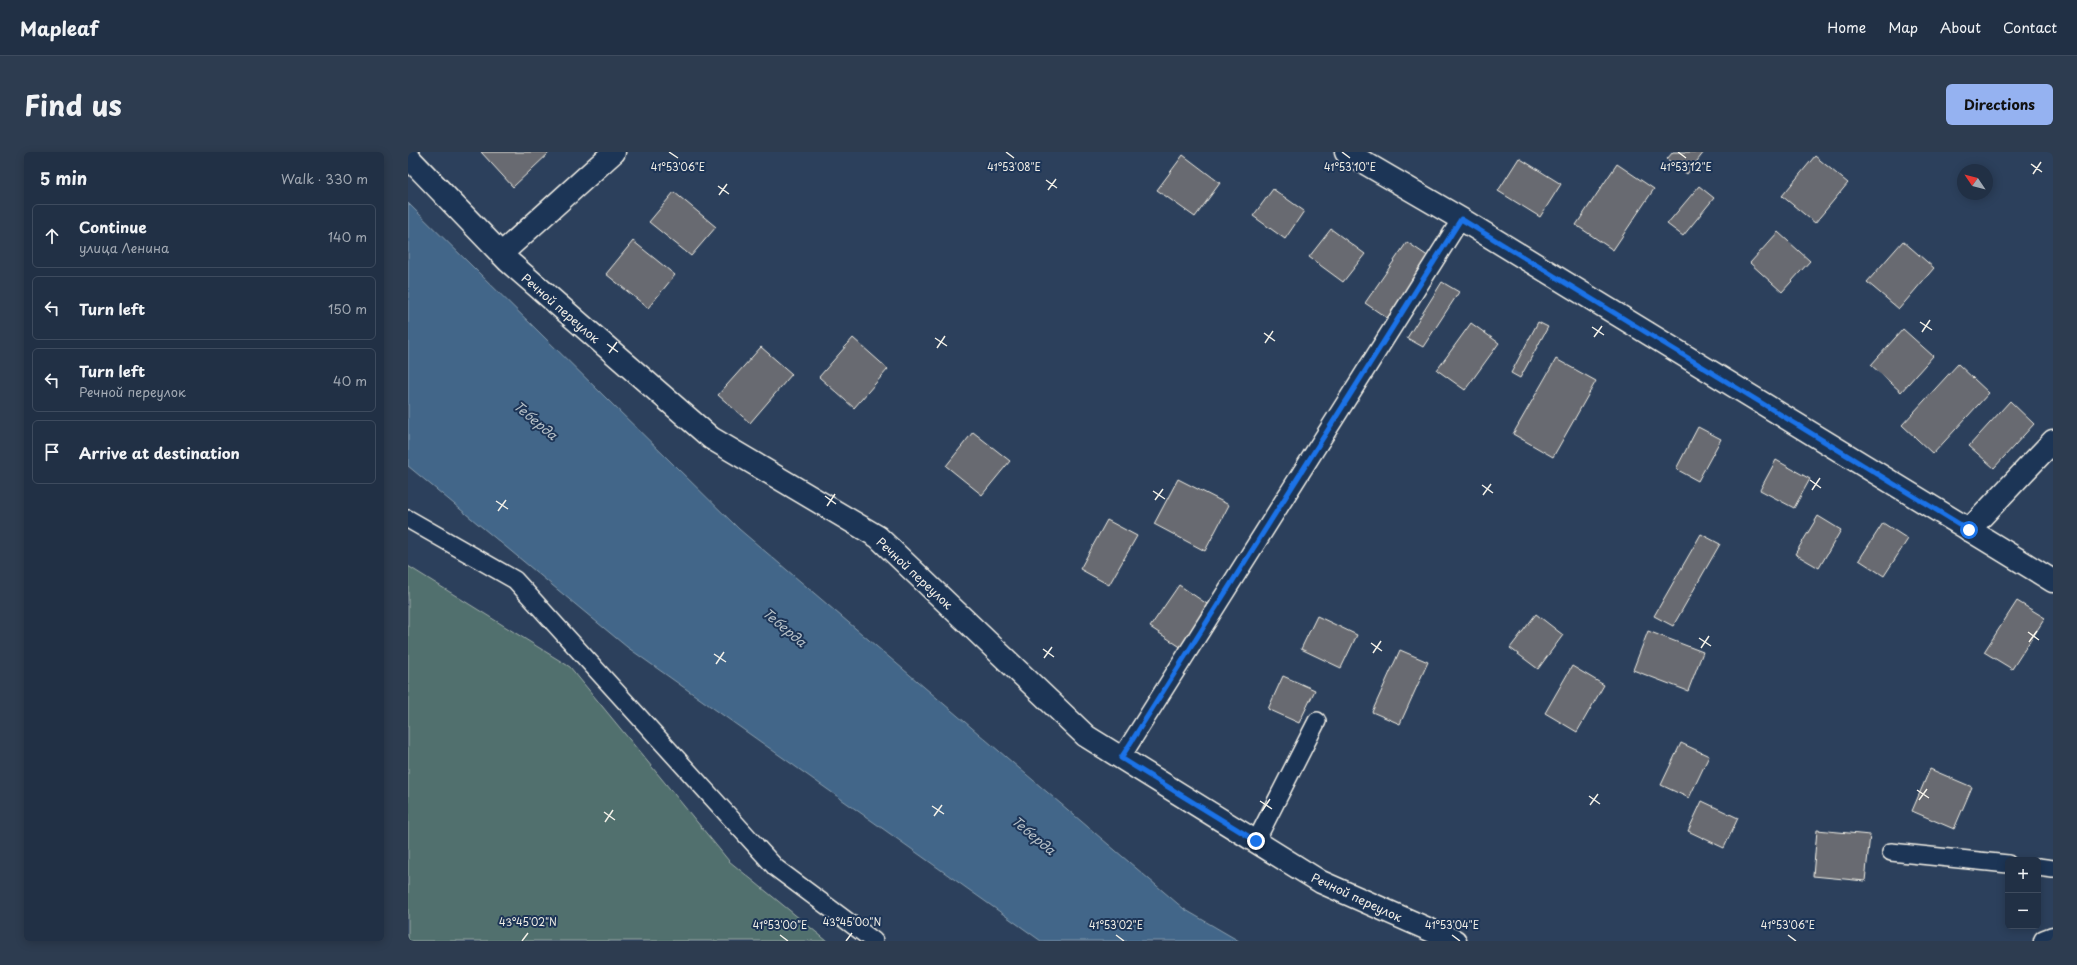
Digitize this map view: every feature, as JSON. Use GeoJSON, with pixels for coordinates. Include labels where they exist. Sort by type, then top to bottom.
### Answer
{"type":"FeatureCollection","features":[{"type":"Feature","properties":{"kind":"street"},"geometry":{"type":"LineString","coordinates":[[501,254],[614,152]]}},
{"type":"Feature","properties":{"kind":"street"},"geometry":{"type":"LineString","coordinates":[[1346,152],[1461,219],[2053,581]]}},
{"type":"Feature","properties":{"kind":"street","name":"Речной переулок"},"geometry":{"type":"LineString","coordinates":[[408,157],[501,254],[711,438],[878,537],[1086,736],[1321,882],[1455,941]]}},
{"type":"Feature","properties":{"kind":"street"},"geometry":{"type":"LineString","coordinates":[[1969,530],[2053,441]]}},
{"type":"Feature","properties":{"kind":"street"},"geometry":{"type":"LineString","coordinates":[[2045,941],[2053,938]]}},
{"type":"Feature","properties":{"kind":"lane"},"geometry":{"type":"LineString","coordinates":[[1121,758],[1461,219]]}},
{"type":"Feature","properties":{"kind":"lane"},"geometry":{"type":"LineString","coordinates":[[408,519],[515,580],[776,868],[874,941]]}},
{"type":"Feature","properties":{"kind":"lane"},"geometry":{"type":"LineString","coordinates":[[1256,841],[1317,721]]}},
{"type":"Feature","properties":{"kind":"lane"},"geometry":{"type":"LineString","coordinates":[[1890,852],[2005,864]]}},
{"type":"Feature","properties":{"kind":"lane"},"geometry":{"type":"LineString","coordinates":[[2041,867],[2053,869]]}},
{"type":"Feature","properties":{"kind":"green space"},"geometry":{"type":"Polygon","coordinates":[[[408,566],[570,667],[729,861],[827,941],[408,941],[408,566]]]}},
{"type":"Feature","properties":{"kind":"water","name":"Теберда"},"geometry":{"type":"Polygon","coordinates":[[[408,203],[739,529],[1184,909],[1239,941],[1041,941],[627,647],[408,466],[408,203]]]}},
{"type":"Feature","properties":{"kind":"building"},"geometry":{"type":"Polygon","coordinates":[[[481,152],[550,152],[513,187],[481,152]]]}},
{"type":"Feature","properties":{"kind":"building"},"geometry":{"type":"Polygon","coordinates":[[[1673,152],[1704,152],[1687,174],[1667,159],[1673,152]]]}},
{"type":"Feature","properties":{"kind":"building"},"geometry":{"type":"Polygon","coordinates":[[[1183,155],[1220,183],[1195,217],[1157,190],[1183,155]]]}},
{"type":"Feature","properties":{"kind":"building"},"geometry":{"type":"Polygon","coordinates":[[[1815,156],[1848,183],[1815,223],[1782,196],[1815,156]]]}},
{"type":"Feature","properties":{"kind":"building"},"geometry":{"type":"Polygon","coordinates":[[[1519,158],[1561,184],[1540,217],[1498,191],[1519,158]]]}},
{"type":"Feature","properties":{"kind":"building"},"geometry":{"type":"Polygon","coordinates":[[[1617,164],[1654,189],[1613,250],[1576,225],[1617,164]]]}},
{"type":"Feature","properties":{"kind":"building"},"geometry":{"type":"Polygon","coordinates":[[[1699,186],[1714,198],[1683,236],[1667,224],[1699,186]]]}},
{"type":"Feature","properties":{"kind":"building"},"geometry":{"type":"Polygon","coordinates":[[[1273,189],[1304,211],[1285,239],[1253,216],[1273,189]]]}},
{"type":"Feature","properties":{"kind":"building"},"geometry":{"type":"Polygon","coordinates":[[[674,192],[716,227],[691,256],[649,222],[674,192]]]}},
{"type":"Feature","properties":{"kind":"building"},"geometry":{"type":"Polygon","coordinates":[[[1331,229],[1365,254],[1343,282],[1309,257],[1331,229]]]}},
{"type":"Feature","properties":{"kind":"building"},"geometry":{"type":"Polygon","coordinates":[[[1778,232],[1810,261],[1782,292],[1750,263],[1778,232]]]}},
{"type":"Feature","properties":{"kind":"building"},"geometry":{"type":"Polygon","coordinates":[[[633,241],[675,275],[648,308],[606,274],[633,241]]]}},
{"type":"Feature","properties":{"kind":"building"},"geometry":{"type":"Polygon","coordinates":[[[1903,241],[1934,268],[1899,309],[1867,282],[1903,241]]]}},
{"type":"Feature","properties":{"kind":"building"},"geometry":{"type":"Polygon","coordinates":[[[1407,242],[1429,257],[1387,318],[1365,303],[1407,242]]]}},
{"type":"Feature","properties":{"kind":"building"},"geometry":{"type":"Polygon","coordinates":[[[1442,282],[1459,292],[1423,347],[1407,338],[1442,282]]]}},
{"type":"Feature","properties":{"kind":"building"},"geometry":{"type":"Polygon","coordinates":[[[1538,322],[1548,327],[1520,378],[1511,373],[1538,322]]]}},
{"type":"Feature","properties":{"kind":"building"},"geometry":{"type":"Polygon","coordinates":[[[1471,323],[1499,343],[1465,390],[1437,370],[1471,323]]]}},
{"type":"Feature","properties":{"kind":"building"},"geometry":{"type":"Polygon","coordinates":[[[1903,329],[1933,356],[1901,392],[1871,365],[1903,329]]]}},
{"type":"Feature","properties":{"kind":"building"},"geometry":{"type":"Polygon","coordinates":[[[853,338],[888,369],[854,408],[819,377],[853,338]]]}},
{"type":"Feature","properties":{"kind":"building"},"geometry":{"type":"Polygon","coordinates":[[[761,347],[792,374],[750,423],[718,395],[761,347]]]}},
{"type":"Feature","properties":{"kind":"building"},"geometry":{"type":"Polygon","coordinates":[[[1556,359],[1596,381],[1553,457],[1513,434],[1556,359]]]}},
{"type":"Feature","properties":{"kind":"building"},"geometry":{"type":"Polygon","coordinates":[[[1958,364],[1989,393],[1933,454],[1902,425],[1958,364]]]}},
{"type":"Feature","properties":{"kind":"building"},"geometry":{"type":"Polygon","coordinates":[[[2010,401],[2034,424],[1994,468],[1969,446],[2010,401]]]}},
{"type":"Feature","properties":{"kind":"building"},"geometry":{"type":"Polygon","coordinates":[[[1698,427],[1721,439],[1698,481],[1676,469],[1698,427]]]}},
{"type":"Feature","properties":{"kind":"building"},"geometry":{"type":"Polygon","coordinates":[[[973,432],[1010,461],[982,495],[946,466],[973,432]]]}},
{"type":"Feature","properties":{"kind":"building"},"geometry":{"type":"Polygon","coordinates":[[[1776,460],[1810,479],[1794,508],[1760,490],[1776,460]]]}},
{"type":"Feature","properties":{"kind":"building"},"geometry":{"type":"Polygon","coordinates":[[[1178,479],[1229,505],[1205,551],[1154,524],[1178,479]]]}},
{"type":"Feature","properties":{"kind":"building"},"geometry":{"type":"Polygon","coordinates":[[[1818,516],[1841,530],[1819,568],[1795,554],[1818,516]]]}},
{"type":"Feature","properties":{"kind":"building"},"geometry":{"type":"Polygon","coordinates":[[[1107,520],[1137,536],[1109,585],[1080,569],[1107,520]]]}},
{"type":"Feature","properties":{"kind":"building"},"geometry":{"type":"Polygon","coordinates":[[[1883,523],[1908,539],[1884,576],[1859,560],[1883,523]]]}},
{"type":"Feature","properties":{"kind":"building"},"geometry":{"type":"Polygon","coordinates":[[[1701,534],[1720,544],[1673,626],[1654,616],[1701,534]]]}},
{"type":"Feature","properties":{"kind":"building"},"geometry":{"type":"Polygon","coordinates":[[[1179,585],[1210,606],[1182,648],[1150,627],[1179,585]]]}},
{"type":"Feature","properties":{"kind":"building"},"geometry":{"type":"Polygon","coordinates":[[[2017,601],[2045,618],[2012,669],[1984,652],[2017,601]]]}},
{"type":"Feature","properties":{"kind":"building"},"geometry":{"type":"Polygon","coordinates":[[[1536,614],[1563,635],[1538,669],[1510,648],[1536,614]]]}},
{"type":"Feature","properties":{"kind":"building"},"geometry":{"type":"Polygon","coordinates":[[[1317,616],[1357,635],[1341,668],[1301,649],[1317,616]]]}},
{"type":"Feature","properties":{"kind":"building"},"geometry":{"type":"Polygon","coordinates":[[[1648,631],[1703,652],[1688,691],[1633,670],[1648,631]]]}},
{"type":"Feature","properties":{"kind":"building"},"geometry":{"type":"Polygon","coordinates":[[[1400,650],[1428,662],[1400,724],[1372,712],[1400,650]]]}},
{"type":"Feature","properties":{"kind":"building"},"geometry":{"type":"Polygon","coordinates":[[[1572,666],[1604,685],[1577,732],[1545,713],[1572,666]]]}},
{"type":"Feature","properties":{"kind":"building"},"geometry":{"type":"Polygon","coordinates":[[[1283,676],[1315,690],[1299,723],[1268,709],[1283,676]]]}},
{"type":"Feature","properties":{"kind":"building"},"geometry":{"type":"Polygon","coordinates":[[[1681,743],[1709,756],[1689,798],[1661,785],[1681,743]]]}},
{"type":"Feature","properties":{"kind":"building"},"geometry":{"type":"Polygon","coordinates":[[[1930,769],[1972,787],[1954,829],[1912,811],[1930,769]]]}},
{"type":"Feature","properties":{"kind":"building"},"geometry":{"type":"Polygon","coordinates":[[[1702,801],[1738,818],[1724,848],[1688,831],[1702,801]]]}},
{"type":"Feature","properties":{"kind":"building"},"geometry":{"type":"Polygon","coordinates":[[[1817,830],[1870,835],[1865,881],[1813,876],[1817,830]]]}},
{"type":"Feature","properties":{"kind":"route"},"geometry":{"type":"LineString","coordinates":[[1256,841],[1121,758],[1461,219],[1969,530]]}}]}
